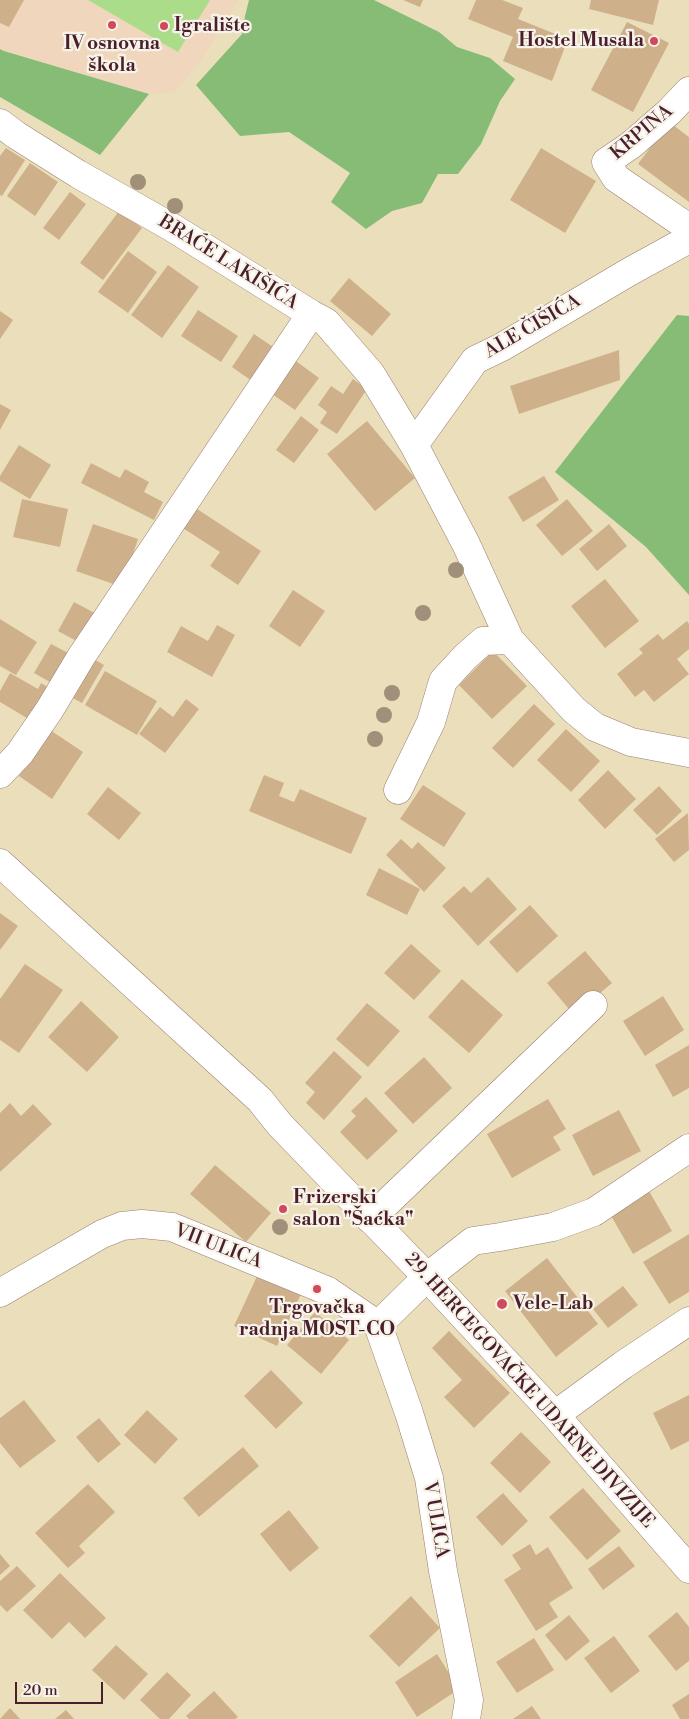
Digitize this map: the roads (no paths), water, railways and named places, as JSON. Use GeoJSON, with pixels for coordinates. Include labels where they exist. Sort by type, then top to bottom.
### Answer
{"type":"FeatureCollection","features":[{"type":"Feature","properties":{"kind":"street","name":"KRPINA"},"geometry":{"type":"LineString","coordinates":[[689,91],[670,112],[631,145],[606,162],[616,178],[689,228]]}},
{"type":"Feature","properties":{"kind":"street","name":"BRAĆE LAKIŠIĆA"},"geometry":{"type":"LineString","coordinates":[[0,123],[78,174],[173,228],[326,322],[371,374],[414,445]]}},
{"type":"Feature","properties":{"kind":"street","name":"ALE ČIŠIĆA"},"geometry":{"type":"LineString","coordinates":[[414,445],[475,360],[502,347],[689,239]]}},
{"type":"Feature","properties":{"kind":"street"},"geometry":{"type":"LineString","coordinates":[[0,774],[20,753],[50,709],[81,657],[311,314]]}},
{"type":"Feature","properties":{"kind":"street"},"geometry":{"type":"LineString","coordinates":[[414,445],[466,544],[510,640],[574,710],[595,727],[631,742],[689,753]]}},
{"type":"Feature","properties":{"kind":"street"},"geometry":{"type":"LineString","coordinates":[[398,790],[431,722],[443,681],[483,641],[510,640]]}},
{"type":"Feature","properties":{"kind":"street","name":"29. HERCEGOVAČKE UDARNE DIVIZIJE"},"geometry":{"type":"LineString","coordinates":[[0,863],[260,1100],[280,1125],[427,1277],[555,1415],[689,1569]]}},
{"type":"Feature","properties":{"kind":"street"},"geometry":{"type":"LineString","coordinates":[[370,1219],[593,1005]]}},
{"type":"Feature","properties":{"kind":"street"},"geometry":{"type":"LineString","coordinates":[[378,1325],[427,1277],[473,1241],[553,1227],[594,1212],[689,1148]]}},
{"type":"Feature","properties":{"kind":"street","name":"VII ULICA"},"geometry":{"type":"LineString","coordinates":[[0,1293],[102,1234],[122,1226],[142,1224],[172,1227],[328,1291],[378,1325]]}},
{"type":"Feature","properties":{"kind":"street","name":"V ULICA"},"geometry":{"type":"LineString","coordinates":[[378,1325],[409,1413],[429,1478],[443,1571],[469,1700],[466,1719]]}},
{"type":"Feature","properties":{"kind":"street"},"geometry":{"type":"LineString","coordinates":[[555,1415],[622,1365],[687,1325]]}},
{"type":"Feature","properties":{"kind":"place","name":"IV osnovna škola"},"geometry":{"type":"Point","coordinates":[112,25]}},
{"type":"Feature","properties":{"kind":"place","name":"Igralište"},"geometry":{"type":"Point","coordinates":[164,26]}},
{"type":"Feature","properties":{"kind":"place","name":"Hostel Musala"},"geometry":{"type":"Point","coordinates":[654,41]}},
{"type":"Feature","properties":{"kind":"place","name":"Frizerski salon \"Šaćka\""},"geometry":{"type":"Point","coordinates":[283,1209]}},
{"type":"Feature","properties":{"kind":"place","name":"Trgovačka radnja MOST-CO"},"geometry":{"type":"Point","coordinates":[317,1289]}},
{"type":"Feature","properties":{"kind":"place","name":"Vele-Lab"},"geometry":{"type":"Point","coordinates":[502,1304]}}]}
